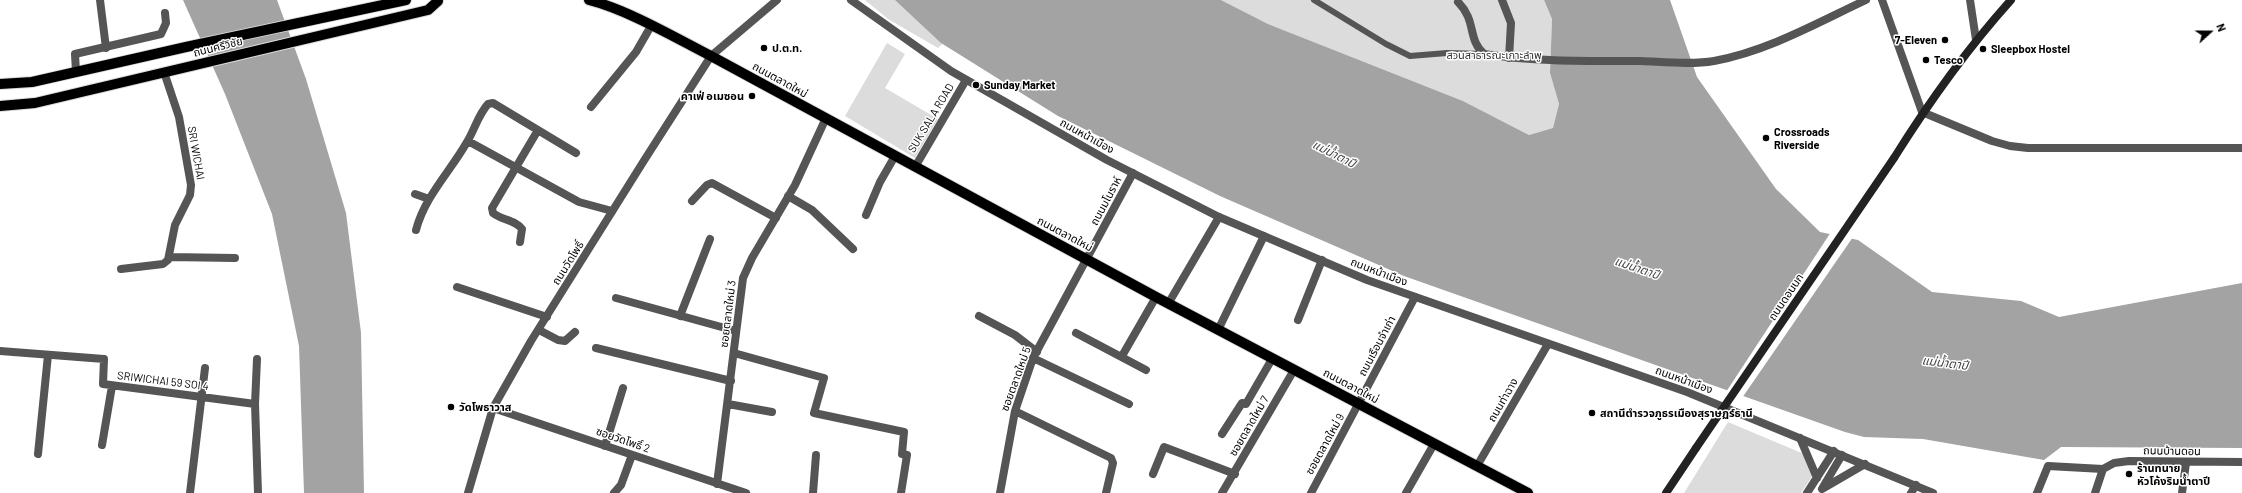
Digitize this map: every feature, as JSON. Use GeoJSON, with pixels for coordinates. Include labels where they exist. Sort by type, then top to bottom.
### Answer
{"type":"FeatureCollection","features":[{"type":"Feature","properties":{"kind":"main road","name":"ถนนศรีวิชัย"},"geometry":{"type":"LineString","coordinates":[[0,84],[32,82],[186,46],[406,0]]}},
{"type":"Feature","properties":{"kind":"main road","name":"ถนนศรีวิชัย"},"geometry":{"type":"LineString","coordinates":[[0,106],[35,104],[326,33],[428,10],[439,0]]}},
{"type":"Feature","properties":{"kind":"main road","name":"ถนนตลาดใหม่"},"geometry":{"type":"LineString","coordinates":[[589,0],[601,1],[711,56],[1168,304],[1528,493]]}},
{"type":"Feature","properties":{"kind":"main road","name":"ถนนดอนนก"},"geometry":{"type":"LineString","coordinates":[[1666,493],[1894,158],[1922,112],[1976,40],[2011,0]]}},
{"type":"Feature","properties":{"kind":"street"},"geometry":{"type":"LineString","coordinates":[[100,0],[106,48]]}},
{"type":"Feature","properties":{"kind":"street"},"geometry":{"type":"LineString","coordinates":[[711,56],[777,0]]}},
{"type":"Feature","properties":{"kind":"street","name":"ถนนหน้าเมือง"},"geometry":{"type":"LineString","coordinates":[[851,0],[966,80],[1133,173],[1219,217],[1367,280],[1686,392],[1933,493]]}},
{"type":"Feature","properties":{"kind":"street"},"geometry":{"type":"LineString","coordinates":[[1314,0],[1386,44],[1410,56],[1447,53],[1484,54],[1509,58],[1564,60],[1704,62],[1732,57],[1770,44],[1866,0]]}},
{"type":"Feature","properties":{"kind":"street"},"geometry":{"type":"LineString","coordinates":[[1502,0],[1511,23],[1509,58]]}},
{"type":"Feature","properties":{"kind":"street"},"geometry":{"type":"LineString","coordinates":[[1882,0],[1922,112],[1992,141],[2010,146],[2028,148],[2242,148]]}},
{"type":"Feature","properties":{"kind":"street"},"geometry":{"type":"LineString","coordinates":[[1970,0],[1976,40]]}},
{"type":"Feature","properties":{"kind":"street"},"geometry":{"type":"LineString","coordinates":[[1458,2],[1469,17],[1473,38],[1484,54]]}},
{"type":"Feature","properties":{"kind":"street"},"geometry":{"type":"LineString","coordinates":[[76,72],[75,54],[161,34],[166,23],[165,13]]}},
{"type":"Feature","properties":{"kind":"street"},"geometry":{"type":"LineString","coordinates":[[591,108],[636,52],[651,26]]}},
{"type":"Feature","properties":{"kind":"street","name":"ถนนวัดโพธิ์"},"geometry":{"type":"LineString","coordinates":[[468,493],[493,408],[612,211],[711,56]]}},
{"type":"Feature","properties":{"kind":"street","name":"SRI WICHAI"},"geometry":{"type":"LineString","coordinates":[[164,72],[179,118],[191,185],[190,195],[175,225],[169,258]]}},
{"type":"Feature","properties":{"kind":"street","name":"SUK SALA ROAD"},"geometry":{"type":"LineString","coordinates":[[915,167],[966,80]]}},
{"type":"Feature","properties":{"kind":"street"},"geometry":{"type":"LineString","coordinates":[[416,230],[420,214],[468,141],[482,110],[488,104],[493,103],[576,153]]}},
{"type":"Feature","properties":{"kind":"street","name":"ซอยตลาดใหม่ 3"},"geometry":{"type":"LineString","coordinates":[[717,484],[743,278],[752,258],[788,196],[826,118]]}},
{"type":"Feature","properties":{"kind":"street"},"geometry":{"type":"LineString","coordinates":[[520,242],[522,229],[520,225],[497,216],[493,213],[492,208],[538,130]]}},
{"type":"Feature","properties":{"kind":"street"},"geometry":{"type":"LineString","coordinates":[[468,141],[579,202],[612,211]]}},
{"type":"Feature","properties":{"kind":"street"},"geometry":{"type":"LineString","coordinates":[[866,215],[880,182],[895,156]]}},
{"type":"Feature","properties":{"kind":"street","name":"ถนนมโนราห์"},"geometry":{"type":"LineString","coordinates":[[1087,260],[1133,173]]}},
{"type":"Feature","properties":{"kind":"street"},"geometry":{"type":"LineString","coordinates":[[692,201],[707,185],[712,183],[776,218]]}},
{"type":"Feature","properties":{"kind":"street"},"geometry":{"type":"LineString","coordinates":[[414,194],[429,199]]}},
{"type":"Feature","properties":{"kind":"street"},"geometry":{"type":"LineString","coordinates":[[788,196],[812,210],[854,249]]}},
{"type":"Feature","properties":{"kind":"street"},"geometry":{"type":"LineString","coordinates":[[1168,304],[1219,217]]}},
{"type":"Feature","properties":{"kind":"street"},"geometry":{"type":"LineString","coordinates":[[1218,330],[1264,236]]}},
{"type":"Feature","properties":{"kind":"street"},"geometry":{"type":"LineString","coordinates":[[680,316],[710,239]]}},
{"type":"Feature","properties":{"kind":"street"},"geometry":{"type":"LineString","coordinates":[[121,269],[163,264],[169,258],[235,258]]}},
{"type":"Feature","properties":{"kind":"street","name":"ซอยตลาดใหม่ 5"},"geometry":{"type":"LineString","coordinates":[[1000,493],[1015,411],[1035,355],[1087,260]]}},
{"type":"Feature","properties":{"kind":"street"},"geometry":{"type":"LineString","coordinates":[[1298,320],[1322,260]]}},
{"type":"Feature","properties":{"kind":"street"},"geometry":{"type":"LineString","coordinates":[[457,288],[547,317]]}},
{"type":"Feature","properties":{"kind":"street"},"geometry":{"type":"LineString","coordinates":[[1122,356],[1156,297]]}},
{"type":"Feature","properties":{"kind":"street","name":"ถนนเรือนจำเก่า"},"geometry":{"type":"LineString","coordinates":[[1359,404],[1415,297]]}},
{"type":"Feature","properties":{"kind":"street"},"geometry":{"type":"LineString","coordinates":[[616,298],[736,331]]}},
{"type":"Feature","properties":{"kind":"street"},"geometry":{"type":"LineString","coordinates":[[979,316],[1015,335],[1035,355],[1129,404]]}},
{"type":"Feature","properties":{"kind":"street"},"geometry":{"type":"LineString","coordinates":[[539,330],[558,340],[565,341],[575,332]]}},
{"type":"Feature","properties":{"kind":"street"},"geometry":{"type":"LineString","coordinates":[[1076,333],[1146,370]]}},
{"type":"Feature","properties":{"kind":"street","name":"ถนนท่าฉาง"},"geometry":{"type":"LineString","coordinates":[[1477,466],[1548,344]]}},
{"type":"Feature","properties":{"kind":"street"},"geometry":{"type":"LineString","coordinates":[[596,348],[731,381]]}},
{"type":"Feature","properties":{"kind":"street","name":"SRIWICHAI 59 SOI 4"},"geometry":{"type":"LineString","coordinates":[[0,351],[104,359],[102,384],[255,404]]}},
{"type":"Feature","properties":{"kind":"street"},"geometry":{"type":"LineString","coordinates":[[734,353],[824,378],[814,413],[904,432],[902,454],[907,455],[901,493]]}},
{"type":"Feature","properties":{"kind":"street"},"geometry":{"type":"LineString","coordinates":[[38,454],[48,354]]}},
{"type":"Feature","properties":{"kind":"street"},"geometry":{"type":"LineString","coordinates":[[257,359],[255,404],[258,493]]}},
{"type":"Feature","properties":{"kind":"street"},"geometry":{"type":"LineString","coordinates":[[1222,434],[1242,403],[1246,404],[1272,359]]}},
{"type":"Feature","properties":{"kind":"street"},"geometry":{"type":"LineString","coordinates":[[190,493],[203,397],[205,368]]}},
{"type":"Feature","properties":{"kind":"street","name":"ซอยตลาดใหม่ 7"},"geometry":{"type":"LineString","coordinates":[[1222,493],[1235,474],[1294,370]]}},
{"type":"Feature","properties":{"kind":"street"},"geometry":{"type":"LineString","coordinates":[[102,445],[112,386]]}},
{"type":"Feature","properties":{"kind":"street"},"geometry":{"type":"LineString","coordinates":[[605,446],[623,388]]}},
{"type":"Feature","properties":{"kind":"street"},"geometry":{"type":"LineString","coordinates":[[728,404],[772,412]]}},
{"type":"Feature","properties":{"kind":"street","name":"ซอยตลาดใหม่ 9"},"geometry":{"type":"LineString","coordinates":[[1311,493],[1359,404]]}},
{"type":"Feature","properties":{"kind":"street","name":"ซอยวัดโพธิ์ 2"},"geometry":{"type":"LineString","coordinates":[[493,408],[746,493]]}},
{"type":"Feature","properties":{"kind":"street"},"geometry":{"type":"LineString","coordinates":[[1015,411],[1111,458],[1113,463],[1106,493]]}},
{"type":"Feature","properties":{"kind":"street"},"geometry":{"type":"LineString","coordinates":[[1800,438],[1817,478]]}},
{"type":"Feature","properties":{"kind":"street"},"geometry":{"type":"LineString","coordinates":[[1406,493],[1434,444]]}},
{"type":"Feature","properties":{"kind":"street"},"geometry":{"type":"LineString","coordinates":[[1153,474],[1164,447],[1235,474]]}},
{"type":"Feature","properties":{"kind":"street"},"geometry":{"type":"LineString","coordinates":[[1808,493],[1834,452]]}},
{"type":"Feature","properties":{"kind":"street"},"geometry":{"type":"LineString","coordinates":[[614,493],[621,485],[632,455]]}},
{"type":"Feature","properties":{"kind":"street"},"geometry":{"type":"LineString","coordinates":[[813,493],[816,455]]}},
{"type":"Feature","properties":{"kind":"street"},"geometry":{"type":"LineString","coordinates":[[1821,491],[1842,455]]}},
{"type":"Feature","properties":{"kind":"street","name":"ถนนบ้านดอน"},"geometry":{"type":"LineString","coordinates":[[2103,469],[2114,463],[2129,461],[2186,463],[2242,462]]}},
{"type":"Feature","properties":{"kind":"street"},"geometry":{"type":"LineString","coordinates":[[2182,493],[2186,463]]}},
{"type":"Feature","properties":{"kind":"street"},"geometry":{"type":"LineString","coordinates":[[1821,491],[1865,464]]}},
{"type":"Feature","properties":{"kind":"street"},"geometry":{"type":"LineString","coordinates":[[2037,493],[2048,466],[2103,469],[2095,493]]}},
{"type":"Feature","properties":{"kind":"street"},"geometry":{"type":"LineString","coordinates":[[1911,493],[1916,485]]}},
{"type":"Feature","properties":{"kind":"green space"},"geometry":{"type":"Polygon","coordinates":[[[865,0],[910,0],[948,39],[938,48],[888,19],[865,0]]]}},
{"type":"Feature","properties":{"kind":"green space","name":"สวนสาธารณะเกาะลำพู"},"geometry":{"type":"Polygon","coordinates":[[[1221,0],[1544,0],[1552,19],[1550,73],[1559,104],[1553,128],[1529,135],[1463,101],[1268,24],[1221,0]]]}},
{"type":"Feature","properties":{"kind":"green space"},"geometry":{"type":"Polygon","coordinates":[[[887,43],[905,54],[885,88],[938,119],[915,158],[845,116],[887,43]]]}},
{"type":"Feature","properties":{"kind":"green space"},"geometry":{"type":"Polygon","coordinates":[[[1728,422],[1804,454],[1813,475],[1801,493],[1684,493],[1728,422]]]}},
{"type":"Feature","properties":{"kind":"water"},"geometry":{"type":"Polygon","coordinates":[[[183,0],[277,0],[306,79],[346,213],[361,333],[364,493],[304,493],[299,346],[272,214],[225,94],[183,0]]]}},
{"type":"Feature","properties":{"kind":"water","name":"แม่น้ำตาปี"},"geometry":{"type":"Polygon","coordinates":[[[895,0],[1221,0],[1268,24],[1463,101],[1529,135],[1553,128],[1559,104],[1550,73],[1552,19],[1544,0],[1670,0],[1697,77],[1776,189],[1820,232],[1858,240],[1932,292],[2021,301],[2059,317],[2242,283],[2242,448],[2061,447],[2044,460],[1923,439],[1864,437],[1845,432],[1404,276],[1220,196],[1058,116],[941,43],[895,0]]]}},
{"type":"Feature","properties":{"kind":"pier"},"geometry":{"type":"Polygon","coordinates":[[[1831,232],[1853,237],[1742,398],[1726,392],[1831,232]]]}},
{"type":"Feature","properties":{"kind":"place","name":"7-Eleven"},"geometry":{"type":"Point","coordinates":[1945,40]}},
{"type":"Feature","properties":{"kind":"place","name":"ป.ต.ท."},"geometry":{"type":"Point","coordinates":[764,48]}},
{"type":"Feature","properties":{"kind":"place","name":"Sleepbox Hostel"},"geometry":{"type":"Point","coordinates":[1983,49]}},
{"type":"Feature","properties":{"kind":"place","name":"Tesco"},"geometry":{"type":"Point","coordinates":[1926,60]}},
{"type":"Feature","properties":{"kind":"place","name":"Sunday Market"},"geometry":{"type":"Point","coordinates":[976,85]}},
{"type":"Feature","properties":{"kind":"place","name":"คาเฟ่ อเมซอน"},"geometry":{"type":"Point","coordinates":[752,96]}},
{"type":"Feature","properties":{"kind":"place","name":"Crossroads Riverside"},"geometry":{"type":"Point","coordinates":[1766,138]}},
{"type":"Feature","properties":{"kind":"place","name":"วัดโพธาวาส"},"geometry":{"type":"Point","coordinates":[451,407]}},
{"type":"Feature","properties":{"kind":"place","name":"สถานีตำรวจภูธรเมืองสุราษฏร์ธานี"},"geometry":{"type":"Point","coordinates":[1592,413]}},
{"type":"Feature","properties":{"kind":"place","name":"ร้านทนาย หัวโค้งริมน้ำตาปี"},"geometry":{"type":"Point","coordinates":[2129,474]}}]}
